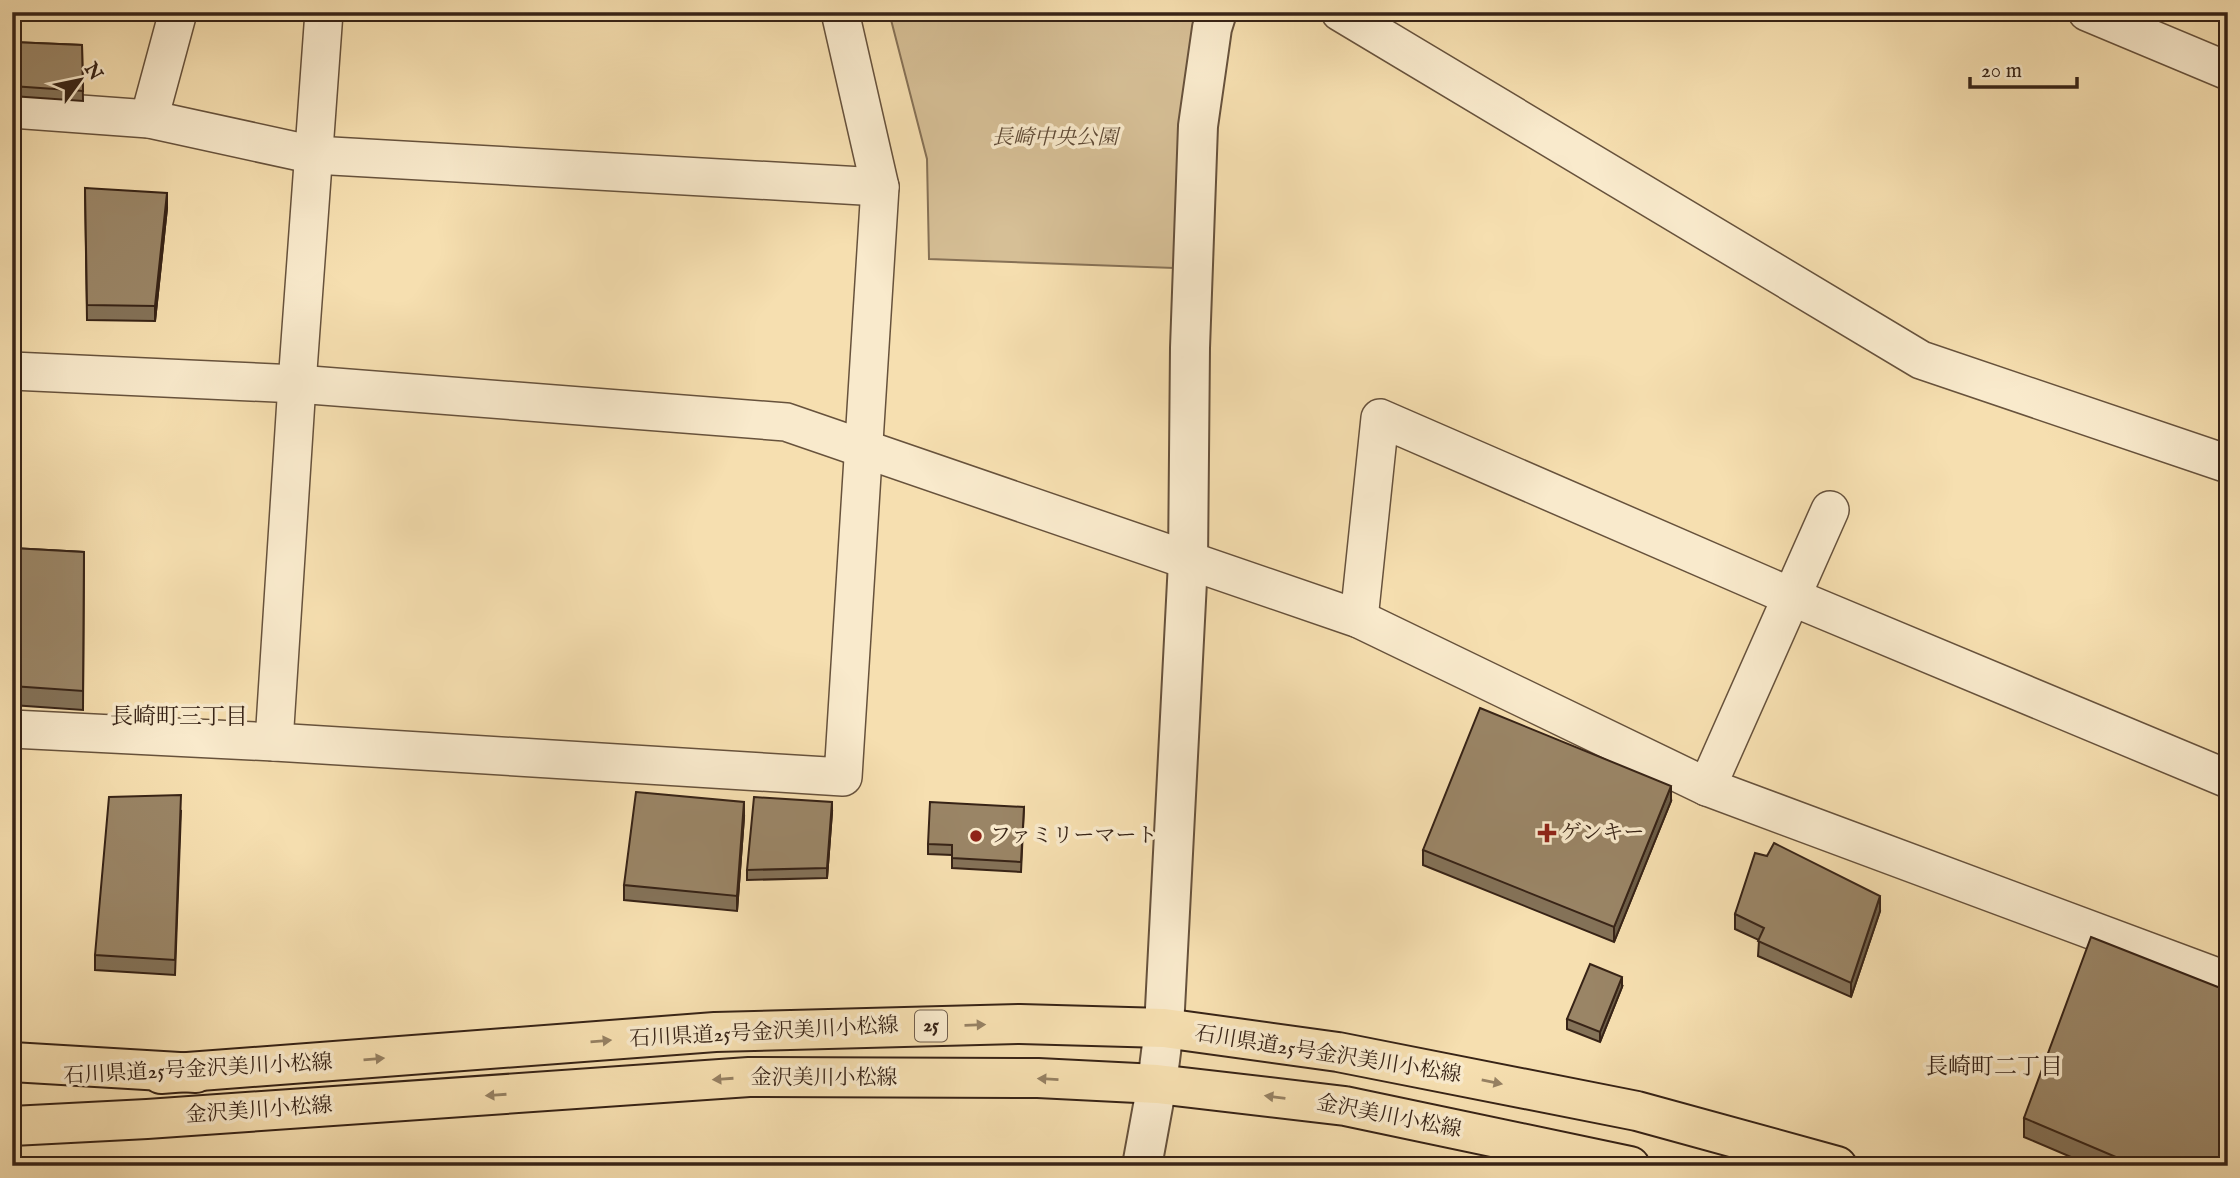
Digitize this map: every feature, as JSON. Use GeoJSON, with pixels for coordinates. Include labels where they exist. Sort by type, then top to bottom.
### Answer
{"type":"FeatureCollection","features":[{"type":"Feature","properties":{"kind":"main road","name":"石川県道25号金沢美川小松線"},"geometry":{"type":"LineString","coordinates":[[12,1080],[196,1073],[715,1032],[1020,1024],[1164,1028],[1338,1052],[1624,1108],[1837,1166]]}},
{"type":"Feature","properties":{"kind":"main road"},"geometry":{"type":"LineString","coordinates":[[12,1062],[196,1073]]}},
{"type":"Feature","properties":{"kind":"main road","name":"金沢美川小松線"},"geometry":{"type":"LineString","coordinates":[[12,1126],[749,1077],[1038,1078],[1157,1084],[1345,1105],[1630,1166]]}},
{"type":"Feature","properties":{"kind":"street"},"geometry":{"type":"LineString","coordinates":[[149,119],[177,12]]}},
{"type":"Feature","properties":{"kind":"street"},"geometry":{"type":"LineString","coordinates":[[274,742],[324,12]]}},
{"type":"Feature","properties":{"kind":"street"},"geometry":{"type":"LineString","coordinates":[[12,729],[274,742],[843,777],[880,187],[840,12]]}},
{"type":"Feature","properties":{"kind":"street"},"geometry":{"type":"LineString","coordinates":[[1142,1166],[1164,1028],[1188,562],[1190,348],[1198,126],[1212,28],[1217,12]]}},
{"type":"Feature","properties":{"kind":"street"},"geometry":{"type":"LineString","coordinates":[[1340,12],[1921,360],[2228,464]]}},
{"type":"Feature","properties":{"kind":"street"},"geometry":{"type":"LineString","coordinates":[[2087,12],[2228,71]]}},
{"type":"Feature","properties":{"kind":"street"},"geometry":{"type":"LineString","coordinates":[[12,109],[149,119],[314,155],[880,187]]}},
{"type":"Feature","properties":{"kind":"street"},"geometry":{"type":"LineString","coordinates":[[12,371],[297,384],[786,422],[863,451],[1359,619],[1707,787],[2228,981]]}},
{"type":"Feature","properties":{"kind":"street"},"geometry":{"type":"LineString","coordinates":[[1359,619],[1380,418],[1791,597],[2228,779]]}},
{"type":"Feature","properties":{"kind":"street"},"geometry":{"type":"LineString","coordinates":[[1707,787],[1830,510]]}},
{"type":"Feature","properties":{"kind":"green space","name":"長崎中央公園"},"geometry":{"type":"Polygon","coordinates":[[[889,12],[1197,12],[1174,268],[929,259],[927,159],[889,12]]]}},
{"type":"Feature","properties":{"kind":"building"},"geometry":{"type":"Polygon","coordinates":[[[12,42],[82,45],[83,91],[12,86],[12,42]]]}},
{"type":"Feature","properties":{"kind":"building"},"geometry":{"type":"Polygon","coordinates":[[[85,188],[167,193],[155,306],[87,305],[85,188]]]}},
{"type":"Feature","properties":{"kind":"building"},"geometry":{"type":"Polygon","coordinates":[[[12,548],[84,552],[83,691],[12,686],[12,548]]]}},
{"type":"Feature","properties":{"kind":"building","name":"ゲンキー"},"geometry":{"type":"Polygon","coordinates":[[[1480,708],[1671,786],[1614,927],[1423,850],[1480,708]]]}},
{"type":"Feature","properties":{"kind":"building"},"geometry":{"type":"Polygon","coordinates":[[[636,792],[744,802],[737,896],[624,885],[636,792]]]}},
{"type":"Feature","properties":{"kind":"building"},"geometry":{"type":"Polygon","coordinates":[[[181,795],[175,960],[95,955],[109,797],[181,795]]]}},
{"type":"Feature","properties":{"kind":"building"},"geometry":{"type":"Polygon","coordinates":[[[754,797],[832,802],[827,868],[747,870],[754,797]]]}},
{"type":"Feature","properties":{"kind":"building","name":"ファミリーマート"},"geometry":{"type":"Polygon","coordinates":[[[930,802],[1024,807],[1021,862],[952,858],[952,845],[928,844],[930,802]]]}},
{"type":"Feature","properties":{"kind":"building"},"geometry":{"type":"Polygon","coordinates":[[[1774,843],[1880,896],[1851,983],[1758,941],[1764,928],[1735,914],[1755,853],[1767,856],[1774,843]]]}},
{"type":"Feature","properties":{"kind":"building"},"geometry":{"type":"Polygon","coordinates":[[[2091,937],[2228,991],[2228,1166],[2137,1166],[2024,1118],[2091,937]]]}},
{"type":"Feature","properties":{"kind":"building"},"geometry":{"type":"Polygon","coordinates":[[[1590,964],[1622,977],[1600,1032],[1567,1019],[1590,964]]]}},
{"type":"Feature","properties":{"kind":"place","name":"ゲンキー"},"geometry":{"type":"Point","coordinates":[1547,833]}},
{"type":"Feature","properties":{"kind":"place","name":"ファミリーマート"},"geometry":{"type":"Point","coordinates":[976,836]}},
{"type":"Feature","properties":{"kind":"district","name":"長崎町三丁目"},"geometry":{"type":"Point","coordinates":[179,717]}},
{"type":"Feature","properties":{"kind":"district","name":"長崎町二丁目"},"geometry":{"type":"Point","coordinates":[1994,1067]}}]}
